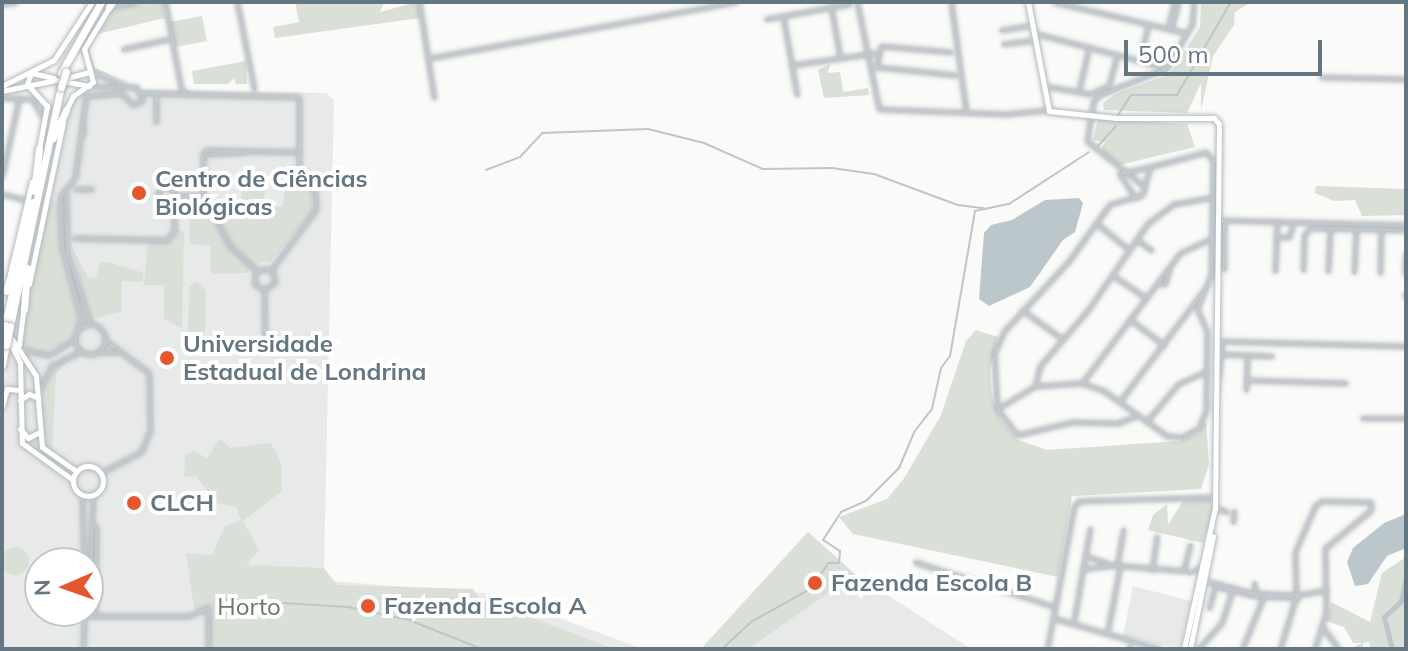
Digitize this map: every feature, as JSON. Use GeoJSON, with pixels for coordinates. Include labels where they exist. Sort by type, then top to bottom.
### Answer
{"type":"FeatureCollection","features":[{"type":"Feature","properties":{"kind":"highway"},"geometry":{"type":"LineString","coordinates":[[2,365],[5,327],[31,198],[63,72],[93,6],[106,3]]}},
{"type":"Feature","properties":{"kind":"highway"},"geometry":{"type":"LineString","coordinates":[[63,72],[78,41],[106,3]]}},
{"type":"Feature","properties":{"kind":"highway"},"geometry":{"type":"LineString","coordinates":[[31,198],[59,86]]}},
{"type":"Feature","properties":{"kind":"highway"},"geometry":{"type":"LineString","coordinates":[[24,309],[43,152],[66,110]]}},
{"type":"Feature","properties":{"kind":"highway"},"geometry":{"type":"LineString","coordinates":[[5,327],[35,210]]}},
{"type":"Feature","properties":{"kind":"highway"},"geometry":{"type":"LineString","coordinates":[[6,291],[23,239]]}},
{"type":"Feature","properties":{"kind":"street"},"geometry":{"type":"LineString","coordinates":[[2,4],[16,2]]}},
{"type":"Feature","properties":{"kind":"street"},"geometry":{"type":"LineString","coordinates":[[21,348],[24,309],[66,110],[76,93],[89,86],[94,79],[84,49],[106,3],[136,2]]}},
{"type":"Feature","properties":{"kind":"street"},"geometry":{"type":"LineString","coordinates":[[165,2],[181,88],[186,94]]}},
{"type":"Feature","properties":{"kind":"street"},"geometry":{"type":"LineString","coordinates":[[237,2],[254,89]]}},
{"type":"Feature","properties":{"kind":"street"},"geometry":{"type":"LineString","coordinates":[[419,2],[434,98]]}},
{"type":"Feature","properties":{"kind":"street"},"geometry":{"type":"LineString","coordinates":[[430,58],[736,2]]}},
{"type":"Feature","properties":{"kind":"street"},"geometry":{"type":"LineString","coordinates":[[857,2],[877,105],[883,112],[1048,110],[1091,112],[1117,118],[1218,120],[1224,269]]}},
{"type":"Feature","properties":{"kind":"street"},"geometry":{"type":"LineString","coordinates":[[951,2],[966,111]]}},
{"type":"Feature","properties":{"kind":"street"},"geometry":{"type":"LineString","coordinates":[[1028,2],[1048,110]]}},
{"type":"Feature","properties":{"kind":"street"},"geometry":{"type":"LineString","coordinates":[[1054,2],[1188,34]]}},
{"type":"Feature","properties":{"kind":"street"},"geometry":{"type":"LineString","coordinates":[[1169,29],[1176,2]]}},
{"type":"Feature","properties":{"kind":"street"},"geometry":{"type":"LineString","coordinates":[[1135,198],[1117,169],[1087,141],[1091,112],[1097,96],[1167,68],[1188,34],[1194,2]]}},
{"type":"Feature","properties":{"kind":"street"},"geometry":{"type":"LineString","coordinates":[[766,19],[850,4]]}},
{"type":"Feature","properties":{"kind":"street"},"geometry":{"type":"LineString","coordinates":[[2,88],[59,55],[93,6]]}},
{"type":"Feature","properties":{"kind":"street"},"geometry":{"type":"LineString","coordinates":[[831,7],[840,57]]}},
{"type":"Feature","properties":{"kind":"street"},"geometry":{"type":"LineString","coordinates":[[783,16],[797,95]]}},
{"type":"Feature","properties":{"kind":"street"},"geometry":{"type":"LineString","coordinates":[[1142,51],[1148,24]]}},
{"type":"Feature","properties":{"kind":"street"},"geometry":{"type":"LineString","coordinates":[[1001,30],[1032,25]]}},
{"type":"Feature","properties":{"kind":"street"},"geometry":{"type":"LineString","coordinates":[[1003,44],[1034,36],[1167,68]]}},
{"type":"Feature","properties":{"kind":"street"},"geometry":{"type":"LineString","coordinates":[[123,49],[171,38]]}},
{"type":"Feature","properties":{"kind":"street"},"geometry":{"type":"LineString","coordinates":[[861,53],[865,44]]}},
{"type":"Feature","properties":{"kind":"street"},"geometry":{"type":"LineString","coordinates":[[951,52],[881,46],[877,53],[881,71],[956,75]]}},
{"type":"Feature","properties":{"kind":"street"},"geometry":{"type":"LineString","coordinates":[[1079,92],[1088,51]]}},
{"type":"Feature","properties":{"kind":"street"},"geometry":{"type":"LineString","coordinates":[[792,65],[867,53]]}},
{"type":"Feature","properties":{"kind":"street"},"geometry":{"type":"LineString","coordinates":[[854,55],[877,53]]}},
{"type":"Feature","properties":{"kind":"street"},"geometry":{"type":"LineString","coordinates":[[1043,85],[1079,92],[1108,86],[1116,59]]}},
{"type":"Feature","properties":{"kind":"street"},"geometry":{"type":"LineString","coordinates":[[31,73],[49,78],[90,72],[131,87]]}},
{"type":"Feature","properties":{"kind":"street"},"geometry":{"type":"LineString","coordinates":[[31,73],[26,82],[46,101],[43,152]]}},
{"type":"Feature","properties":{"kind":"street"},"geometry":{"type":"LineString","coordinates":[[1321,77],[1406,79]]}},
{"type":"Feature","properties":{"kind":"street"},"geometry":{"type":"LineString","coordinates":[[2,88],[32,89],[65,80],[89,86],[136,87],[142,93],[143,101],[135,106],[122,93],[88,94],[75,178],[66,193],[60,196],[48,194]]}},
{"type":"Feature","properties":{"kind":"street"},"geometry":{"type":"LineString","coordinates":[[274,89],[276,95]]}},
{"type":"Feature","properties":{"kind":"street"},"geometry":{"type":"LineString","coordinates":[[142,93],[276,95],[300,99],[300,152],[300,178],[315,192],[316,211],[272,269],[256,270],[230,246],[203,196],[203,154],[300,152]]}},
{"type":"Feature","properties":{"kind":"street"},"geometry":{"type":"LineString","coordinates":[[156,93],[156,122]]}},
{"type":"Feature","properties":{"kind":"street"},"geometry":{"type":"LineString","coordinates":[[2,98],[32,99],[45,122]]}},
{"type":"Feature","properties":{"kind":"street"},"geometry":{"type":"LineString","coordinates":[[2,176],[19,98]]}},
{"type":"Feature","properties":{"kind":"street"},"geometry":{"type":"LineString","coordinates":[[997,409],[1035,386],[1082,383],[1174,438],[1199,428],[1206,410],[1207,332],[1198,313],[1209,283],[1210,154],[1121,174]]}},
{"type":"Feature","properties":{"kind":"street"},"geometry":{"type":"LineString","coordinates":[[1136,416],[1118,423],[1060,424],[1024,436],[1012,432],[997,409],[994,353],[1022,310],[1068,262],[1110,204],[1135,198],[1146,187],[1150,167]]}},
{"type":"Feature","properties":{"kind":"street"},"geometry":{"type":"LineString","coordinates":[[1121,174],[1146,187]]}},
{"type":"Feature","properties":{"kind":"street"},"geometry":{"type":"LineString","coordinates":[[75,189],[92,189]]}},
{"type":"Feature","properties":{"kind":"street"},"geometry":{"type":"LineString","coordinates":[[63,232],[70,199],[66,193]]}},
{"type":"Feature","properties":{"kind":"street"},"geometry":{"type":"LineString","coordinates":[[2,194],[31,198],[2,301]]}},
{"type":"Feature","properties":{"kind":"street"},"geometry":{"type":"LineString","coordinates":[[21,348],[49,355],[75,337],[81,319],[64,246],[60,196]]}},
{"type":"Feature","properties":{"kind":"street"},"geometry":{"type":"LineString","coordinates":[[63,232],[74,238],[167,240],[174,231],[174,197],[203,196]]}},
{"type":"Feature","properties":{"kind":"street"},"geometry":{"type":"LineString","coordinates":[[1035,386],[1040,366],[1112,275],[1136,239],[1165,209],[1212,197]]}},
{"type":"Feature","properties":{"kind":"street"},"geometry":{"type":"LineString","coordinates":[[1221,220],[1406,227]]}},
{"type":"Feature","properties":{"kind":"street"},"geometry":{"type":"LineString","coordinates":[[1187,649],[1216,508],[1214,397],[1221,220]]}},
{"type":"Feature","properties":{"kind":"street"},"geometry":{"type":"LineString","coordinates":[[1275,271],[1277,221]]}},
{"type":"Feature","properties":{"kind":"street"},"geometry":{"type":"LineString","coordinates":[[1292,232],[1293,222]]}},
{"type":"Feature","properties":{"kind":"street"},"geometry":{"type":"LineString","coordinates":[[1096,223],[1128,249]]}},
{"type":"Feature","properties":{"kind":"street"},"geometry":{"type":"LineString","coordinates":[[1276,237],[1330,228],[1406,227]]}},
{"type":"Feature","properties":{"kind":"street"},"geometry":{"type":"LineString","coordinates":[[1328,271],[1330,228]]}},
{"type":"Feature","properties":{"kind":"street"},"geometry":{"type":"LineString","coordinates":[[1354,272],[1356,229]]}},
{"type":"Feature","properties":{"kind":"street"},"geometry":{"type":"LineString","coordinates":[[1380,273],[1381,229]]}},
{"type":"Feature","properties":{"kind":"street"},"geometry":{"type":"LineString","coordinates":[[1303,270],[1304,232]]}},
{"type":"Feature","properties":{"kind":"street"},"geometry":{"type":"LineString","coordinates":[[64,246],[74,238]]}},
{"type":"Feature","properties":{"kind":"street"},"geometry":{"type":"LineString","coordinates":[[1082,383],[1132,321],[1146,297],[1185,247],[1211,238]]}},
{"type":"Feature","properties":{"kind":"street"},"geometry":{"type":"LineString","coordinates":[[1136,239],[1151,250]]}},
{"type":"Feature","properties":{"kind":"street"},"geometry":{"type":"LineString","coordinates":[[64,246],[90,323],[101,328],[105,340],[149,373],[149,438],[141,452],[100,473]]}},
{"type":"Feature","properties":{"kind":"street"},"geometry":{"type":"LineString","coordinates":[[1405,274],[1406,254]]}},
{"type":"Feature","properties":{"kind":"street"},"geometry":{"type":"LineString","coordinates":[[264,290],[275,282],[272,269]]}},
{"type":"Feature","properties":{"kind":"street"},"geometry":{"type":"LineString","coordinates":[[256,270],[252,281],[264,290]]}},
{"type":"Feature","properties":{"kind":"street"},"geometry":{"type":"LineString","coordinates":[[1112,275],[1146,297]]}},
{"type":"Feature","properties":{"kind":"street"},"geometry":{"type":"LineString","coordinates":[[1119,403],[1209,283]]}},
{"type":"Feature","properties":{"kind":"street"},"geometry":{"type":"LineString","coordinates":[[264,290],[266,341],[319,343]]}},
{"type":"Feature","properties":{"kind":"street"},"geometry":{"type":"LineString","coordinates":[[1194,300],[1201,301]]}},
{"type":"Feature","properties":{"kind":"street"},"geometry":{"type":"LineString","coordinates":[[1022,310],[1062,339]]}},
{"type":"Feature","properties":{"kind":"street"},"geometry":{"type":"LineString","coordinates":[[1132,321],[1164,345]]}},
{"type":"Feature","properties":{"kind":"street"},"geometry":{"type":"LineString","coordinates":[[78,329],[90,323]]}},
{"type":"Feature","properties":{"kind":"street"},"geometry":{"type":"LineString","coordinates":[[5,327],[21,348],[39,391],[39,432],[46,453],[76,471]]}},
{"type":"Feature","properties":{"kind":"street"},"geometry":{"type":"LineString","coordinates":[[5,327],[17,353],[19,428],[26,449],[73,480],[82,495],[84,547]]}},
{"type":"Feature","properties":{"kind":"street"},"geometry":{"type":"LineString","coordinates":[[75,337],[82,352]]}},
{"type":"Feature","properties":{"kind":"street"},"geometry":{"type":"LineString","coordinates":[[97,352],[105,340]]}},
{"type":"Feature","properties":{"kind":"street"},"geometry":{"type":"LineString","coordinates":[[1218,341],[1406,346]]}},
{"type":"Feature","properties":{"kind":"street"},"geometry":{"type":"LineString","coordinates":[[39,391],[51,366],[82,352],[120,352]]}},
{"type":"Feature","properties":{"kind":"street"},"geometry":{"type":"LineString","coordinates":[[1218,354],[1272,356]]}},
{"type":"Feature","properties":{"kind":"street"},"geometry":{"type":"LineString","coordinates":[[1214,397],[1221,392],[1218,354]]}},
{"type":"Feature","properties":{"kind":"street"},"geometry":{"type":"LineString","coordinates":[[1221,363],[1232,356]]}},
{"type":"Feature","properties":{"kind":"street"},"geometry":{"type":"LineString","coordinates":[[1246,390],[1247,357]]}},
{"type":"Feature","properties":{"kind":"street"},"geometry":{"type":"LineString","coordinates":[[1146,422],[1178,384],[1207,371]]}},
{"type":"Feature","properties":{"kind":"street"},"geometry":{"type":"LineString","coordinates":[[1246,380],[1346,383]]}},
{"type":"Feature","properties":{"kind":"street"},"geometry":{"type":"LineString","coordinates":[[2,406],[7,389],[20,390]]}},
{"type":"Feature","properties":{"kind":"street"},"geometry":{"type":"LineString","coordinates":[[20,401],[31,394],[39,401]]}},
{"type":"Feature","properties":{"kind":"street"},"geometry":{"type":"LineString","coordinates":[[1362,418],[1406,418]]}},
{"type":"Feature","properties":{"kind":"street"},"geometry":{"type":"LineString","coordinates":[[19,428],[28,438],[39,432]]}},
{"type":"Feature","properties":{"kind":"street"},"geometry":{"type":"LineString","coordinates":[[76,471],[90,466],[100,473],[102,487],[93,496],[90,519],[91,547]]}},
{"type":"Feature","properties":{"kind":"street"},"geometry":{"type":"LineString","coordinates":[[73,480],[76,471]]}},
{"type":"Feature","properties":{"kind":"street"},"geometry":{"type":"LineString","coordinates":[[82,495],[93,496]]}},
{"type":"Feature","properties":{"kind":"street"},"geometry":{"type":"LineString","coordinates":[[1047,649],[1076,503],[1216,495]]}},
{"type":"Feature","properties":{"kind":"street"},"geometry":{"type":"LineString","coordinates":[[1280,649],[1295,596],[1297,544],[1319,502],[1370,501],[1371,510],[1325,548],[1327,592],[1323,628],[1315,649]]}},
{"type":"Feature","properties":{"kind":"street"},"geometry":{"type":"LineString","coordinates":[[1216,508],[1227,512]]}},
{"type":"Feature","properties":{"kind":"street"},"geometry":{"type":"LineString","coordinates":[[1201,580],[1204,550],[1216,508]]}},
{"type":"Feature","properties":{"kind":"street"},"geometry":{"type":"LineString","coordinates":[[1233,522],[1234,511]]}},
{"type":"Feature","properties":{"kind":"street"},"geometry":{"type":"LineString","coordinates":[[1074,620],[1090,528]]}},
{"type":"Feature","properties":{"kind":"street"},"geometry":{"type":"LineString","coordinates":[[1108,629],[1123,530]]}},
{"type":"Feature","properties":{"kind":"street"},"geometry":{"type":"LineString","coordinates":[[1152,570],[1157,536]]}},
{"type":"Feature","properties":{"kind":"street"},"geometry":{"type":"LineString","coordinates":[[1189,572],[1190,545]]}},
{"type":"Feature","properties":{"kind":"street"},"geometry":{"type":"LineString","coordinates":[[1204,550],[1208,557]]}},
{"type":"Feature","properties":{"kind":"street"},"geometry":{"type":"LineString","coordinates":[[1085,556],[1116,565],[1152,570],[1189,572],[1201,566]]}},
{"type":"Feature","properties":{"kind":"street"},"geometry":{"type":"LineString","coordinates":[[915,562],[1055,607]]}},
{"type":"Feature","properties":{"kind":"street"},"geometry":{"type":"LineString","coordinates":[[1082,569],[1116,565]]}},
{"type":"Feature","properties":{"kind":"street"},"geometry":{"type":"LineString","coordinates":[[1189,572],[1201,580],[1263,596]]}},
{"type":"Feature","properties":{"kind":"street"},"geometry":{"type":"LineString","coordinates":[[1254,583],[1256,594]]}},
{"type":"Feature","properties":{"kind":"street"},"geometry":{"type":"LineString","coordinates":[[1209,608],[1214,586],[1263,596],[1327,592]]}},
{"type":"Feature","properties":{"kind":"street"},"geometry":{"type":"LineString","coordinates":[[1198,649],[1222,622],[1232,590]]}},
{"type":"Feature","properties":{"kind":"street"},"geometry":{"type":"LineString","coordinates":[[1242,649],[1256,625],[1263,596]]}},
{"type":"Feature","properties":{"kind":"street"},"geometry":{"type":"LineString","coordinates":[[104,616],[189,616],[208,608],[207,647]]}},
{"type":"Feature","properties":{"kind":"street"},"geometry":{"type":"LineString","coordinates":[[1053,618],[1160,649]]}},
{"type":"Feature","properties":{"kind":"street"},"geometry":{"type":"LineString","coordinates":[[83,649],[84,627]]}},
{"type":"Feature","properties":{"kind":"street"},"geometry":{"type":"LineString","coordinates":[[1323,628],[1339,649]]}},
{"type":"Feature","properties":{"kind":"street"},"geometry":{"type":"LineString","coordinates":[[1319,638],[1329,636]]}},
{"type":"Feature","properties":{"kind":"shaded area","name":"Universidade Estadual de Londrina"},"geometry":{"type":"Polygon","coordinates":[[[94,88],[326,93],[334,100],[324,568],[331,581],[494,594],[643,649],[2,649],[2,371],[38,211],[74,98],[94,88]]]}},
{"type":"Feature","properties":{"kind":"shaded area"},"geometry":{"type":"Polygon","coordinates":[[[1079,198],[1083,203],[1075,232],[1063,240],[1030,287],[989,306],[979,299],[984,233],[991,225],[1012,220],[1045,200],[1079,198]]]}},
{"type":"Feature","properties":{"kind":"shaded area"},"geometry":{"type":"Polygon","coordinates":[[[1406,514],[1406,548],[1387,556],[1368,584],[1355,586],[1347,562],[1353,548],[1384,523],[1406,514]]]}},
{"type":"Feature","properties":{"kind":"shaded area","name":"Fazenda Escola B"},"geometry":{"type":"Polygon","coordinates":[[[808,532],[855,574],[971,649],[701,649],[808,532]]]}},
{"type":"Feature","properties":{"kind":"shaded area"},"geometry":{"type":"Polygon","coordinates":[[[1133,586],[1191,601],[1180,649],[1123,636],[1133,586]]]}},
{"type":"Feature","properties":{"kind":"green space"},"geometry":{"type":"Polygon","coordinates":[[[163,2],[165,18],[97,34],[89,49],[95,68],[129,83],[96,72],[85,55],[110,7],[163,2]]]}},
{"type":"Feature","properties":{"kind":"green space"},"geometry":{"type":"Polygon","coordinates":[[[295,2],[384,2],[380,12],[417,2],[420,18],[275,38],[273,27],[299,22],[295,2]]]}},
{"type":"Feature","properties":{"kind":"green space"},"geometry":{"type":"Polygon","coordinates":[[[1201,2],[1251,2],[1235,12],[1234,25],[1213,56],[1201,110],[1201,83],[1187,113],[1104,110],[1103,103],[1115,94],[1170,74],[1200,27],[1201,2]]]}},
{"type":"Feature","properties":{"kind":"green space"},"geometry":{"type":"Polygon","coordinates":[[[202,16],[207,41],[175,47],[170,22],[202,16]]]}},
{"type":"Feature","properties":{"kind":"green space"},"geometry":{"type":"Polygon","coordinates":[[[246,61],[247,84],[236,84],[234,78],[228,84],[194,84],[192,71],[246,61]]]}},
{"type":"Feature","properties":{"kind":"green space"},"geometry":{"type":"Polygon","coordinates":[[[830,64],[828,73],[840,72],[843,92],[868,88],[869,95],[824,98],[818,70],[830,64]]]}},
{"type":"Feature","properties":{"kind":"green space"},"geometry":{"type":"Polygon","coordinates":[[[1098,119],[1187,124],[1195,147],[1119,165],[1101,149],[1105,142],[1093,140],[1098,119]]]}},
{"type":"Feature","properties":{"kind":"green space"},"geometry":{"type":"Polygon","coordinates":[[[292,166],[300,187],[312,194],[312,212],[271,261],[260,262],[247,273],[211,274],[210,246],[190,244],[188,198],[202,204],[216,199],[225,214],[238,211],[243,189],[261,191],[266,180],[263,205],[283,207],[286,171],[292,166]]]}},
{"type":"Feature","properties":{"kind":"green space"},"geometry":{"type":"Polygon","coordinates":[[[1316,186],[1406,189],[1406,215],[1362,216],[1355,200],[1334,201],[1315,193],[1316,186]]]}},
{"type":"Feature","properties":{"kind":"green space"},"geometry":{"type":"Polygon","coordinates":[[[48,196],[60,205],[61,251],[79,321],[71,340],[39,355],[20,345],[48,196]]]}},
{"type":"Feature","properties":{"kind":"green space"},"geometry":{"type":"Polygon","coordinates":[[[175,228],[184,232],[182,329],[164,318],[164,285],[144,285],[148,243],[172,240],[175,228]]]}},
{"type":"Feature","properties":{"kind":"green space"},"geometry":{"type":"Polygon","coordinates":[[[70,244],[89,279],[96,277],[100,263],[108,262],[144,273],[142,282],[122,281],[121,312],[91,319],[70,244]]]}},
{"type":"Feature","properties":{"kind":"green space"},"geometry":{"type":"Polygon","coordinates":[[[197,281],[206,291],[205,334],[188,334],[189,287],[197,281]]]}},
{"type":"Feature","properties":{"kind":"green space"},"geometry":{"type":"Polygon","coordinates":[[[976,330],[998,337],[990,369],[992,396],[1000,419],[1018,440],[1047,450],[1179,441],[1198,433],[1206,421],[1209,464],[1201,489],[1072,496],[1058,577],[853,534],[839,517],[887,499],[905,477],[941,415],[966,341],[976,330]]]}},
{"type":"Feature","properties":{"kind":"green space"},"geometry":{"type":"Polygon","coordinates":[[[70,358],[56,374],[52,453],[39,441],[48,456],[73,471],[70,475],[23,442],[39,440],[43,389],[54,368],[70,358]]]}},
{"type":"Feature","properties":{"kind":"green space","name":"Horto"},"geometry":{"type":"Polygon","coordinates":[[[220,439],[230,448],[271,443],[281,463],[282,491],[243,521],[259,550],[246,565],[324,568],[337,585],[473,589],[479,598],[614,649],[215,649],[209,644],[208,619],[194,608],[186,553],[212,555],[225,526],[241,520],[236,507],[217,503],[196,476],[184,477],[185,455],[194,451],[207,458],[220,439]]]}},
{"type":"Feature","properties":{"kind":"green space"},"geometry":{"type":"Polygon","coordinates":[[[1202,496],[1210,498],[1213,510],[1203,543],[1148,530],[1153,515],[1167,504],[1168,525],[1182,502],[1202,496]]]}},
{"type":"Feature","properties":{"kind":"green space"},"geometry":{"type":"Polygon","coordinates":[[[808,532],[855,574],[748,649],[701,649],[808,532]]]}},
{"type":"Feature","properties":{"kind":"green space"},"geometry":{"type":"Polygon","coordinates":[[[10,548],[24,550],[24,572],[10,574],[2,566],[2,556],[10,548]]]}},
{"type":"Feature","properties":{"kind":"green space"},"geometry":{"type":"Polygon","coordinates":[[[1406,557],[1406,649],[1370,649],[1369,642],[1363,643],[1363,649],[1350,649],[1362,643],[1353,643],[1344,627],[1326,621],[1331,602],[1370,622],[1382,573],[1406,557]]]}},
{"type":"Feature","properties":{"kind":"waterway"},"geometry":{"type":"LineString","coordinates":[[1118,115],[1131,95],[1177,95],[1231,2]]}},
{"type":"Feature","properties":{"kind":"waterway"},"geometry":{"type":"LineString","coordinates":[[1098,146],[1116,126]]}},
{"type":"Feature","properties":{"kind":"waterway"},"geometry":{"type":"LineString","coordinates":[[486,170],[520,157],[542,133],[648,129],[704,143],[763,169],[832,168],[874,174],[958,205],[984,208]]}},
{"type":"Feature","properties":{"kind":"waterway"},"geometry":{"type":"LineString","coordinates":[[722,649],[751,622],[812,588],[828,563],[839,563],[840,551],[823,540],[841,512],[866,501],[899,468],[914,432],[932,409],[941,368],[950,356],[975,211],[1009,204],[1089,152]]}},
{"type":"Feature","properties":{"kind":"waterway"},"geometry":{"type":"LineString","coordinates":[[1392,649],[1384,617],[1401,601],[1406,578]]}},
{"type":"Feature","properties":{"kind":"waterway"},"geometry":{"type":"LineString","coordinates":[[216,599],[348,607],[409,620],[482,649]]}},
{"type":"Feature","properties":{"kind":"tunnel"},"geometry":{"type":"LineString","coordinates":[[1188,573],[1192,574]]}},
{"type":"Feature","properties":{"kind":"place","name":"Centro de Ciências Biológicas"},"geometry":{"type":"Point","coordinates":[139,193]}},
{"type":"Feature","properties":{"kind":"place","name":"Universidade Estadual de Londrina"},"geometry":{"type":"Point","coordinates":[167,358]}},
{"type":"Feature","properties":{"kind":"place","name":"CLCH"},"geometry":{"type":"Point","coordinates":[134,503]}},
{"type":"Feature","properties":{"kind":"place","name":"Fazenda Escola B"},"geometry":{"type":"Point","coordinates":[815,583]}},
{"type":"Feature","properties":{"kind":"place","name":"Fazenda Escola A"},"geometry":{"type":"Point","coordinates":[368,606]}}]}
